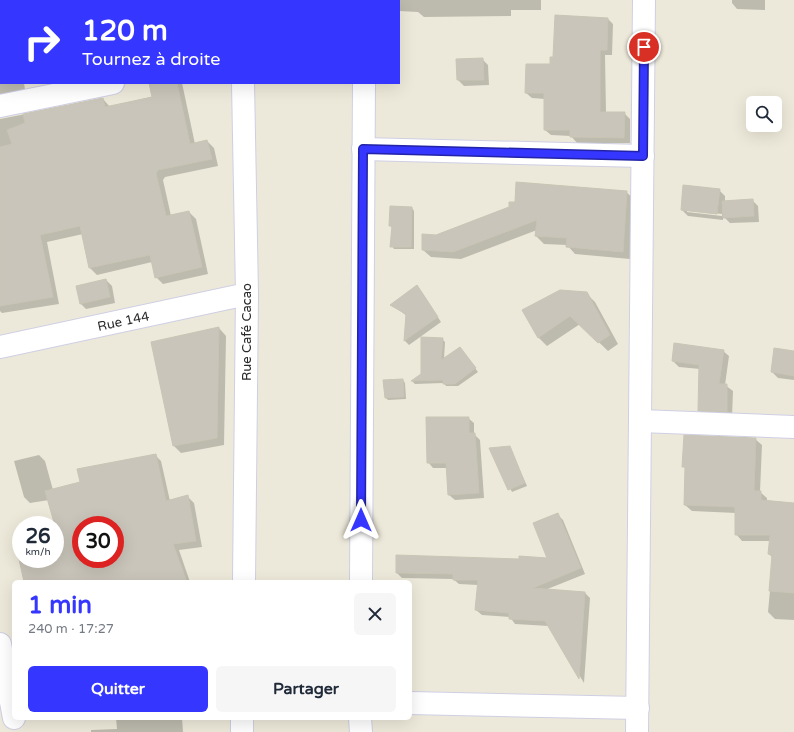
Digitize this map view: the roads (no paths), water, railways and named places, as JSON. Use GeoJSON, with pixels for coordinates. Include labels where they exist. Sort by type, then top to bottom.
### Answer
{"type":"FeatureCollection","features":[{"type":"Feature","properties":{"kind":"street"},"geometry":{"type":"LineString","coordinates":[[637,732],[644,0]]}},
{"type":"Feature","properties":{"kind":"street"},"geometry":{"type":"LineString","coordinates":[[0,106],[108,84]]}},
{"type":"Feature","properties":{"kind":"street","name":"Rue Café Cacao"},"geometry":{"type":"LineString","coordinates":[[243,84],[247,294],[244,580]]}},
{"type":"Feature","properties":{"kind":"street"},"geometry":{"type":"LineString","coordinates":[[361,580],[364,84]]}},
{"type":"Feature","properties":{"kind":"street"},"geometry":{"type":"LineString","coordinates":[[363,149],[643,156]]}},
{"type":"Feature","properties":{"kind":"street","name":"Rue 144"},"geometry":{"type":"LineString","coordinates":[[0,347],[247,294]]}},
{"type":"Feature","properties":{"kind":"street"},"geometry":{"type":"LineString","coordinates":[[640,421],[794,427]]}},
{"type":"Feature","properties":{"kind":"street"},"geometry":{"type":"LineString","coordinates":[[0,644],[12,707]]}},
{"type":"Feature","properties":{"kind":"street"},"geometry":{"type":"LineString","coordinates":[[412,703],[638,708]]}},
{"type":"Feature","properties":{"kind":"street"},"geometry":{"type":"LineString","coordinates":[[14,720],[17,732]]}},
{"type":"Feature","properties":{"kind":"street"},"geometry":{"type":"LineString","coordinates":[[242,720],[242,732]]}},
{"type":"Feature","properties":{"kind":"street"},"geometry":{"type":"LineString","coordinates":[[360,720],[360,732]]}}]}
